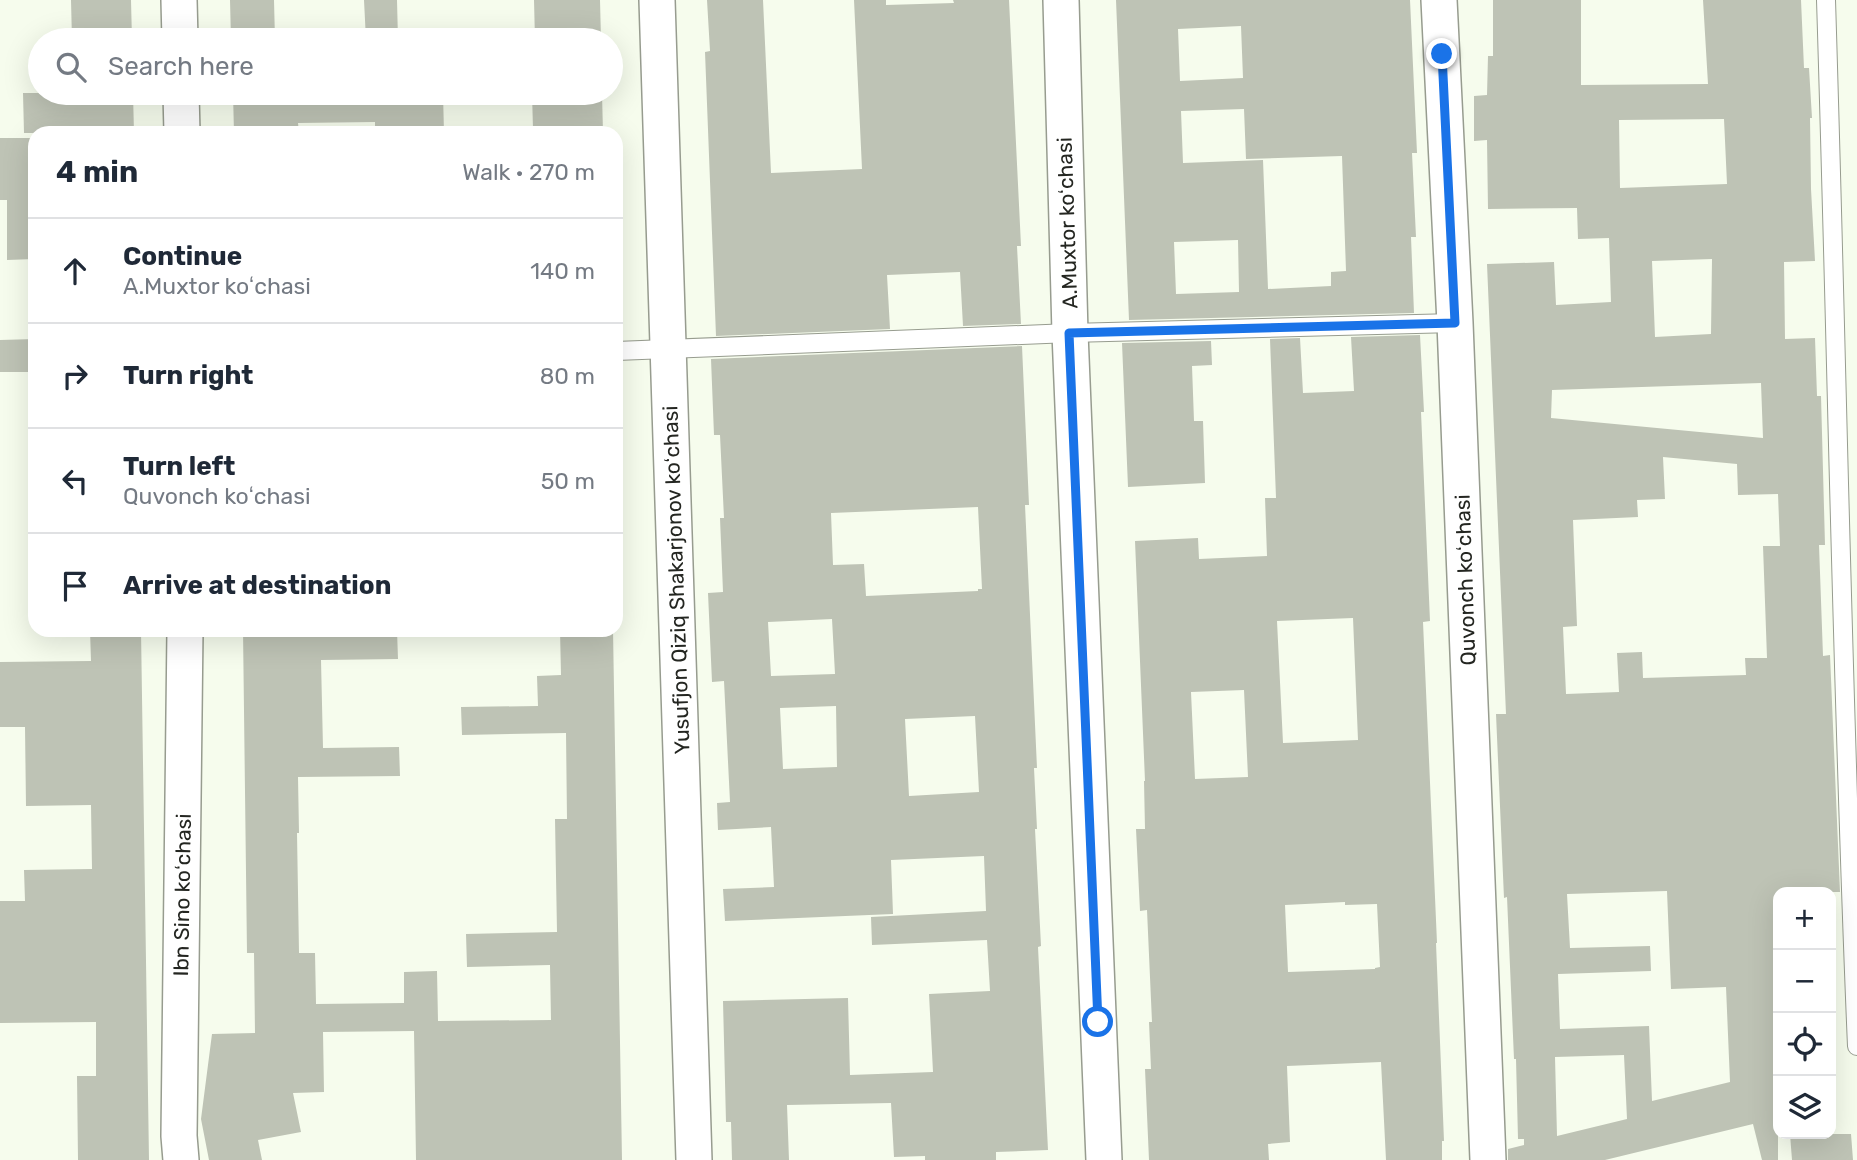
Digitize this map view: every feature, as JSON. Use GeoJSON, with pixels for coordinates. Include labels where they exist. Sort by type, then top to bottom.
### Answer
{"type":"FeatureCollection","features":[{"type":"Feature","properties":{"kind":"street"},"geometry":{"type":"LineString","coordinates":[[180,0],[180,28]]}},
{"type":"Feature","properties":{"kind":"street","name":"Yusufjon Qiziq Shakarjonov koʻchasi"},"geometry":{"type":"LineString","coordinates":[[657,0],[694,1160]]}},
{"type":"Feature","properties":{"kind":"street","name":"A.Muxtor koʻchasi"},"geometry":{"type":"LineString","coordinates":[[1060,0],[1069,333],[1104,1160]]}},
{"type":"Feature","properties":{"kind":"street","name":"Quvonch koʻchasi"},"geometry":{"type":"LineString","coordinates":[[1440,0],[1488,1160]]}},
{"type":"Feature","properties":{"kind":"street"},"geometry":{"type":"LineString","coordinates":[[181,105],[182,126]]}},
{"type":"Feature","properties":{"kind":"street","name":"Ibn Sino koʻchasi"},"geometry":{"type":"LineString","coordinates":[[181,1160],[179,1136],[185,637]]}},
{"type":"Feature","properties":{"kind":"lane"},"geometry":{"type":"LineString","coordinates":[[1826,0],[1847,828],[1857,1046]]}},
{"type":"Feature","properties":{"kind":"lane"},"geometry":{"type":"LineString","coordinates":[[623,351],[1069,333],[1455,323]]}},
{"type":"Feature","properties":{"kind":"building"},"geometry":{"type":"Polygon","coordinates":[[[71,0],[131,0],[132,28],[72,28],[71,0]]]}},
{"type":"Feature","properties":{"kind":"building"},"geometry":{"type":"Polygon","coordinates":[[[230,0],[274,0],[275,28],[231,28],[230,0]]]}},
{"type":"Feature","properties":{"kind":"building"},"geometry":{"type":"Polygon","coordinates":[[[364,0],[397,0],[398,28],[365,28],[364,0]]]}},
{"type":"Feature","properties":{"kind":"building"},"geometry":{"type":"Polygon","coordinates":[[[534,0],[600,0],[601,28],[535,28],[534,0]]]}},
{"type":"Feature","properties":{"kind":"building"},"geometry":{"type":"Polygon","coordinates":[[[707,0],[763,0],[771,173],[862,169],[854,0],[886,0],[886,5],[954,3],[953,0],[1009,0],[1021,246],[1017,246],[1021,324],[963,326],[960,272],[887,275],[890,329],[716,336],[705,52],[710,51],[707,0]]]}},
{"type":"Feature","properties":{"kind":"building"},"geometry":{"type":"Polygon","coordinates":[[[1116,0],[1410,0],[1417,153],[1412,153],[1416,237],[1411,237],[1414,313],[1129,320],[1116,0]],[[1241,26],[1178,29],[1180,81],[1243,78],[1241,26]],[[1244,109],[1181,111],[1183,163],[1263,160],[1268,289],[1331,286],[1331,272],[1346,271],[1342,156],[1246,159],[1244,109]],[[1238,240],[1174,242],[1176,294],[1239,292],[1238,240]]]}},
{"type":"Feature","properties":{"kind":"building"},"geometry":{"type":"Polygon","coordinates":[[[1493,0],[1581,0],[1581,85],[1708,84],[1703,0],[1801,0],[1804,68],[1809,68],[1812,118],[1811,189],[1815,261],[1784,262],[1785,339],[1815,338],[1817,396],[1821,396],[1825,545],[1819,545],[1823,656],[1830,655],[1840,892],[1836,892],[1836,887],[1773,887],[1773,1139],[1778,1139],[1778,1160],[1762,1160],[1753,1124],[1605,1160],[1508,1160],[1508,1149],[1524,1145],[1524,1139],[1518,1139],[1516,1059],[1507,897],[1504,898],[1496,714],[1506,714],[1487,264],[1554,262],[1556,305],[1611,302],[1609,238],[1578,239],[1577,208],[1488,209],[1487,140],[1474,141],[1474,96],[1487,95],[1488,56],[1493,56],[1493,0]],[[1724,119],[1619,120],[1620,188],[1727,184],[1724,119]],[[1712,259],[1652,261],[1655,337],[1711,334],[1712,259]],[[1761,383],[1552,390],[1551,418],[1763,438],[1761,383]],[[1663,457],[1665,499],[1637,500],[1638,517],[1573,520],[1577,626],[1563,627],[1566,694],[1619,692],[1617,653],[1642,652],[1643,678],[1746,675],[1745,658],[1767,658],[1763,546],[1780,546],[1778,494],[1738,495],[1737,464],[1663,457]],[[1667,891],[1567,894],[1570,948],[1650,946],[1651,971],[1558,974],[1560,1029],[1649,1026],[1652,1101],[1730,1082],[1726,987],[1671,989],[1667,891]],[[1624,1055],[1555,1057],[1557,1136],[1627,1119],[1624,1055]]]}},
{"type":"Feature","properties":{"kind":"building"},"geometry":{"type":"Polygon","coordinates":[[[23,93],[28,93],[28,105],[133,105],[134,126],[28,126],[28,133],[24,133],[23,93]]]}},
{"type":"Feature","properties":{"kind":"building"},"geometry":{"type":"Polygon","coordinates":[[[233,105],[443,105],[444,126],[375,126],[375,122],[234,126],[233,105]]]}},
{"type":"Feature","properties":{"kind":"building"},"geometry":{"type":"Polygon","coordinates":[[[532,105],[602,105],[603,126],[533,126],[532,105]]]}},
{"type":"Feature","properties":{"kind":"building"},"geometry":{"type":"Polygon","coordinates":[[[0,138],[28,138],[28,259],[7,260],[7,200],[0,200],[0,138]]]}},
{"type":"Feature","properties":{"kind":"building"},"geometry":{"type":"Polygon","coordinates":[[[1420,335],[1430,621],[1423,622],[1444,1141],[1442,1160],[1386,1160],[1381,1062],[1287,1066],[1290,1142],[1268,1144],[1269,1160],[1149,1160],[1145,1069],[1151,1069],[1149,1022],[1152,1022],[1147,910],[1140,911],[1136,829],[1145,829],[1145,781],[1135,541],[1198,538],[1199,559],[1267,556],[1265,498],[1276,498],[1270,339],[1300,338],[1303,393],[1354,391],[1351,337],[1420,335]],[[1353,618],[1277,621],[1283,743],[1358,740],[1353,618]],[[1244,690],[1191,692],[1195,779],[1248,777],[1244,690]],[[1345,902],[1285,905],[1288,972],[1380,967],[1377,904],[1345,905],[1345,902]]]}},
{"type":"Feature","properties":{"kind":"building"},"geometry":{"type":"Polygon","coordinates":[[[28,339],[28,372],[0,372],[0,340],[28,339]]]}},
{"type":"Feature","properties":{"kind":"building"},"geometry":{"type":"Polygon","coordinates":[[[1211,341],[1212,365],[1192,366],[1194,421],[1203,421],[1205,483],[1128,487],[1122,343],[1211,341]]]}},
{"type":"Feature","properties":{"kind":"building"},"geometry":{"type":"Polygon","coordinates":[[[1022,346],[1029,505],[1025,505],[1037,768],[1034,768],[1035,829],[1041,946],[1038,947],[1048,1150],[996,1152],[996,1160],[894,1157],[891,1103],[787,1105],[789,1160],[732,1160],[731,1122],[726,1122],[723,1001],[848,998],[850,1075],[933,1072],[929,994],[990,991],[987,940],[872,945],[871,917],[986,911],[984,856],[891,860],[893,914],[725,921],[723,889],[774,887],[771,827],[718,830],[717,803],[730,802],[724,681],[712,682],[708,593],[723,592],[720,518],[724,518],[720,435],[714,435],[711,359],[1022,346]],[[978,507],[831,513],[833,565],[864,564],[866,596],[982,589],[978,507]],[[832,619],[768,622],[771,676],[835,674],[832,619]],[[836,706],[780,708],[783,769],[837,767],[836,706]],[[975,716],[905,719],[909,796],[979,792],[975,716]]]}},
{"type":"Feature","properties":{"kind":"building"},"geometry":{"type":"Polygon","coordinates":[[[90,637],[141,637],[149,1160],[78,1160],[77,1076],[96,1076],[96,1022],[0,1023],[0,901],[25,901],[24,870],[92,869],[91,805],[26,806],[25,727],[0,727],[0,662],[91,661],[90,637]]]}},
{"type":"Feature","properties":{"kind":"building"},"geometry":{"type":"Polygon","coordinates":[[[243,637],[397,637],[398,659],[321,660],[323,748],[399,747],[400,776],[298,777],[299,953],[315,953],[316,1004],[404,1003],[404,972],[437,971],[438,1021],[551,1020],[550,965],[467,967],[466,934],[557,932],[555,819],[567,819],[566,733],[462,735],[461,707],[538,706],[537,676],[561,675],[560,637],[613,637],[622,1160],[416,1160],[414,1031],[323,1032],[324,1092],[293,1093],[301,1132],[258,1140],[262,1160],[209,1160],[201,1119],[212,1034],[255,1033],[254,953],[247,953],[243,637]]]}},
{"type":"Feature","properties":{"kind":"building"},"geometry":{"type":"Polygon","coordinates":[[[1836,1134],[1851,1134],[1853,1160],[1792,1160],[1790,1139],[1836,1139],[1836,1134]]]}},
{"type":"Feature","properties":{"kind":"route"},"geometry":{"type":"LineString","coordinates":[[1098,1022],[1069,333],[1455,323],[1442,54]]}}]}
